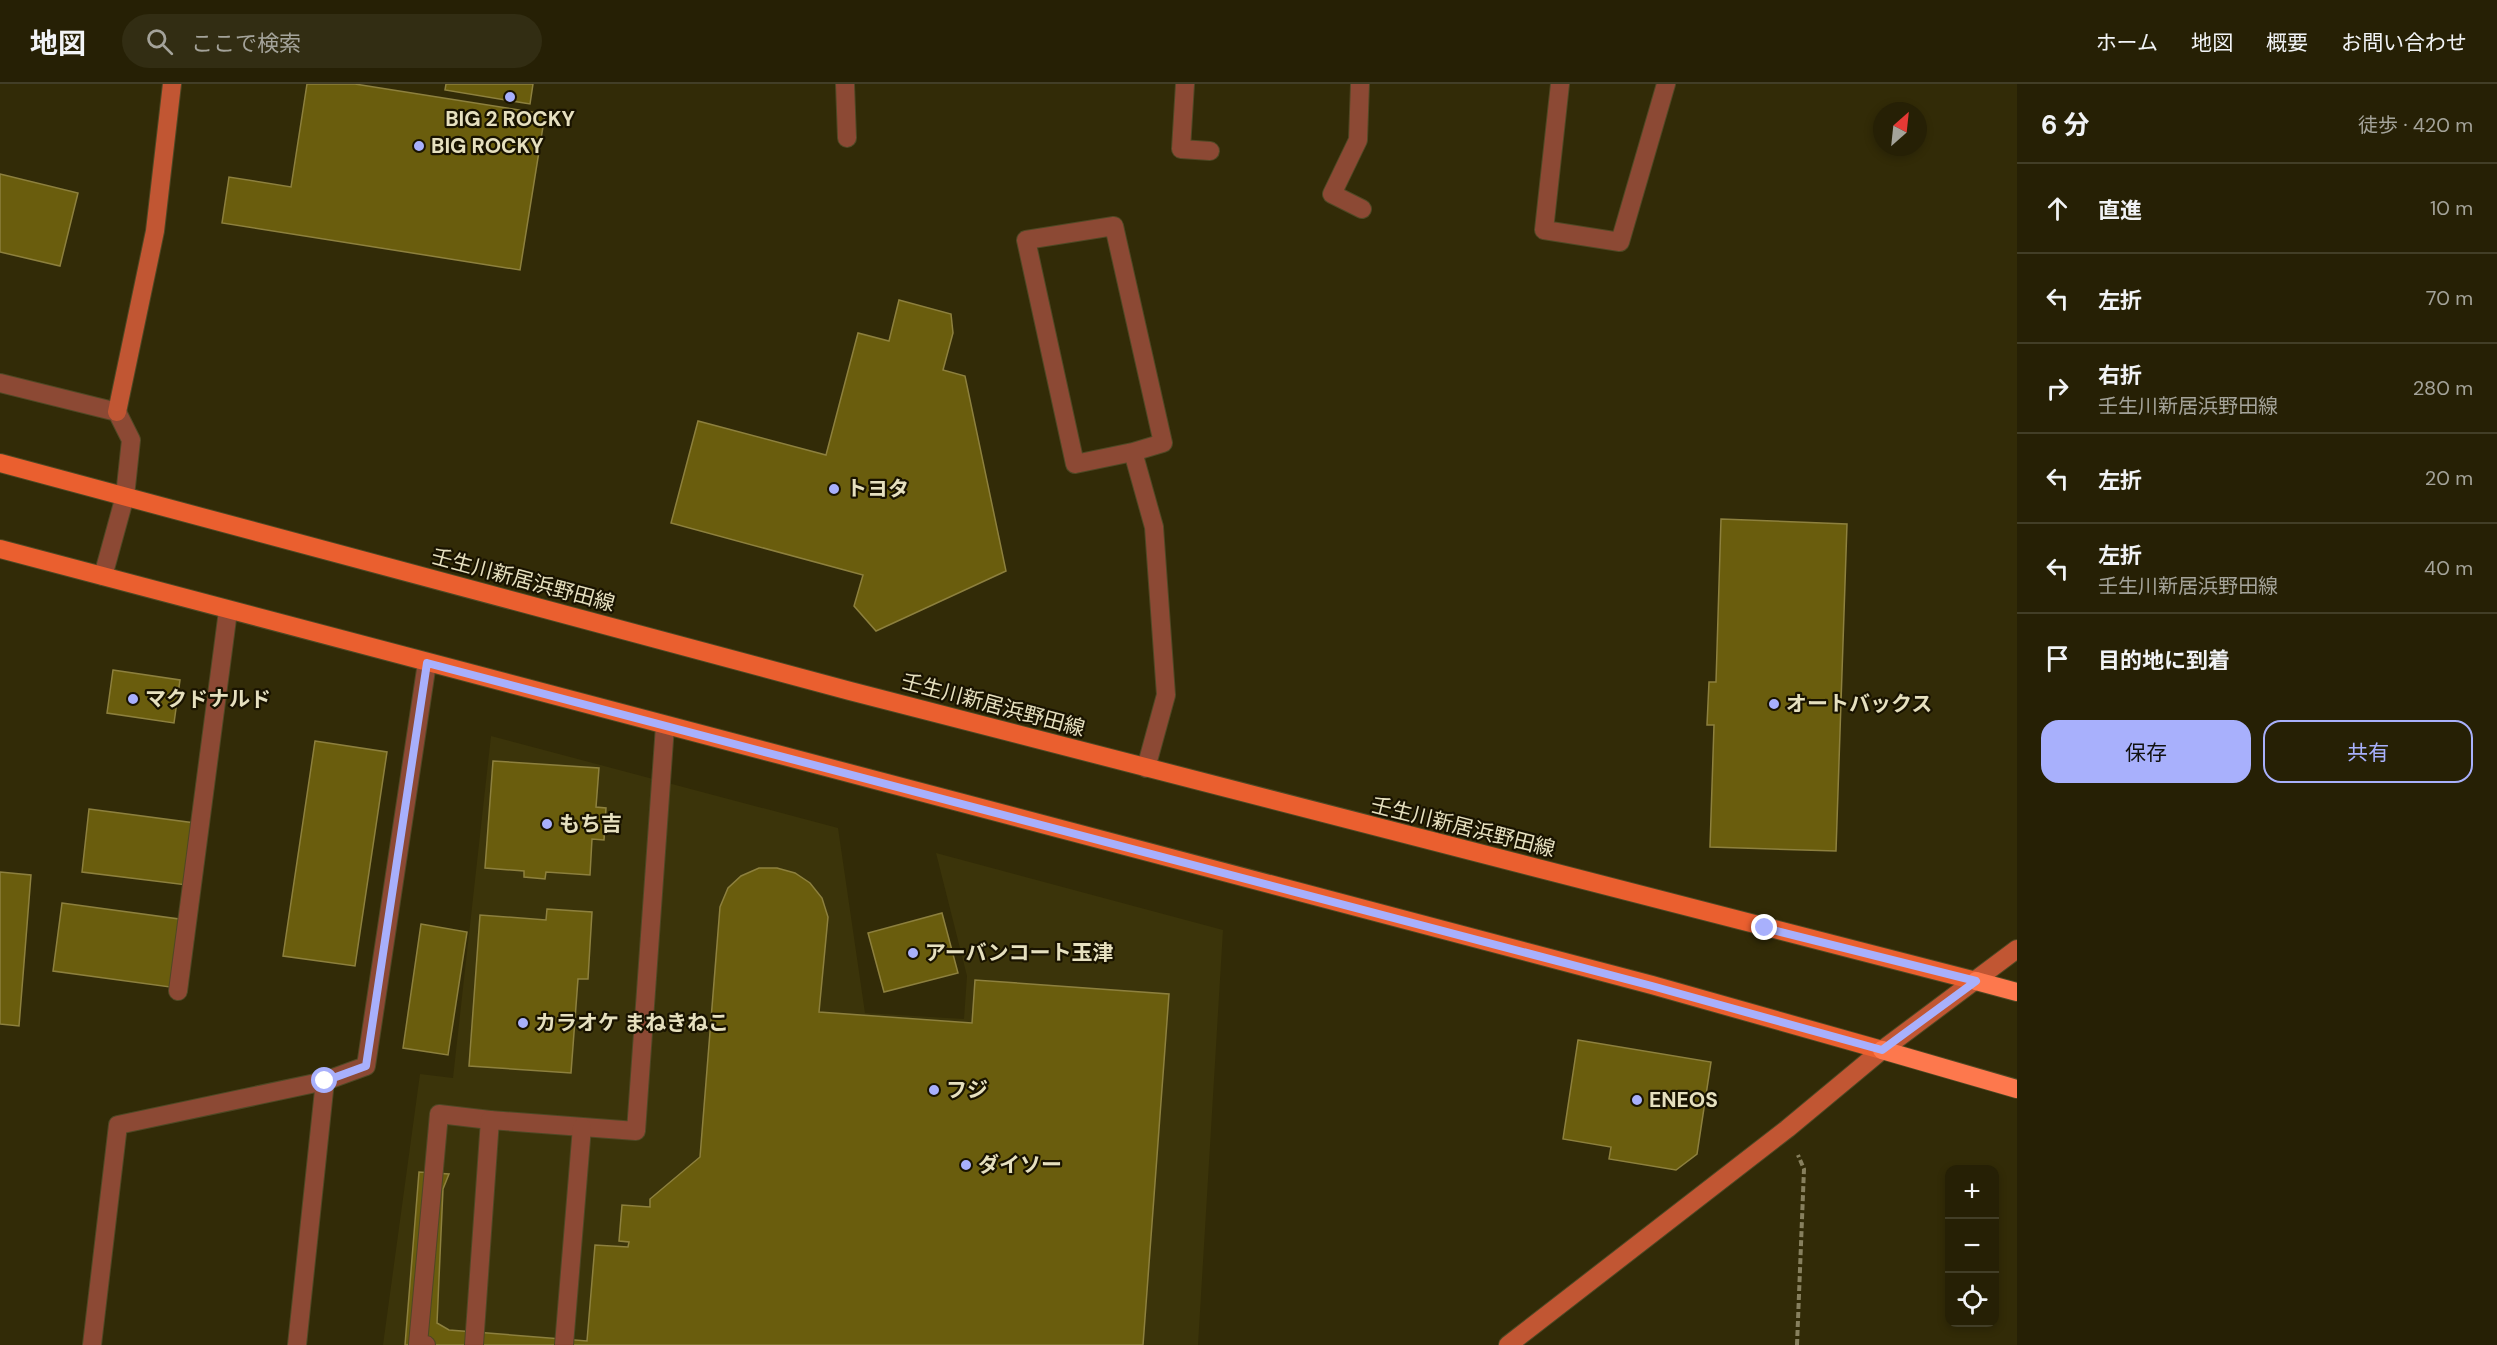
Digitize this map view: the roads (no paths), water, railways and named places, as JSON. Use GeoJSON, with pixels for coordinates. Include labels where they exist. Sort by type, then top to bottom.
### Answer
{"type":"FeatureCollection","features":[{"type":"Feature","properties":{"kind":"highway"},"geometry":{"type":"LineString","coordinates":[[1976,981],[2017,992]]}},
{"type":"Feature","properties":{"kind":"highway"},"geometry":{"type":"LineString","coordinates":[[1882,1050],[2017,1089]]}},
{"type":"Feature","properties":{"kind":"main road","name":"壬生川新居浜野田線"},"geometry":{"type":"LineString","coordinates":[[0,463],[1146,768],[1976,981]]}},
{"type":"Feature","properties":{"kind":"main road"},"geometry":{"type":"LineString","coordinates":[[0,549],[1640,982],[1882,1050]]}},
{"type":"Feature","properties":{"kind":"street"},"geometry":{"type":"LineString","coordinates":[[103,576],[125,496],[131,440],[117,412],[154,231],[172,84]]}},
{"type":"Feature","properties":{"kind":"street"},"geometry":{"type":"LineString","coordinates":[[845,84],[847,138]]}},
{"type":"Feature","properties":{"kind":"street"},"geometry":{"type":"LineString","coordinates":[[1185,84],[1181,149],[1210,151]]}},
{"type":"Feature","properties":{"kind":"street"},"geometry":{"type":"LineString","coordinates":[[1360,84],[1358,140],[1332,194],[1362,209]]}},
{"type":"Feature","properties":{"kind":"street"},"geometry":{"type":"LineString","coordinates":[[1560,84],[1544,230],[1620,242],[1666,84]]}},
{"type":"Feature","properties":{"kind":"street"},"geometry":{"type":"LineString","coordinates":[[1114,226],[1163,443],[1133,453],[1075,464],[1026,240],[1114,226]]}},
{"type":"Feature","properties":{"kind":"street"},"geometry":{"type":"LineString","coordinates":[[0,382],[117,412]]}},
{"type":"Feature","properties":{"kind":"street"},"geometry":{"type":"LineString","coordinates":[[1133,453],[1154,527],[1166,695],[1146,768]]}},
{"type":"Feature","properties":{"kind":"street"},"geometry":{"type":"LineString","coordinates":[[178,991],[228,611]]}},
{"type":"Feature","properties":{"kind":"street"},"geometry":{"type":"LineString","coordinates":[[92,1345],[118,1125],[325,1081],[366,1066],[427,663]]}},
{"type":"Feature","properties":{"kind":"street"},"geometry":{"type":"LineString","coordinates":[[426,1345],[418,1344],[432,1173],[440,1114],[636,1131],[665,726]]}},
{"type":"Feature","properties":{"kind":"street"},"geometry":{"type":"LineString","coordinates":[[1508,1345],[1787,1129],[1882,1050],[2017,950]]}},
{"type":"Feature","properties":{"kind":"street"},"geometry":{"type":"LineString","coordinates":[[297,1345],[325,1081]]}},
{"type":"Feature","properties":{"kind":"street"},"geometry":{"type":"LineString","coordinates":[[474,1345],[490,1120]]}},
{"type":"Feature","properties":{"kind":"street"},"geometry":{"type":"LineString","coordinates":[[564,1345],[582,1127]]}},
{"type":"Feature","properties":{"kind":"place","name":"BIG 2 ROCKY"},"geometry":{"type":"Point","coordinates":[510,97]}},
{"type":"Feature","properties":{"kind":"place","name":"BIG ROCKY"},"geometry":{"type":"Point","coordinates":[419,146]}},
{"type":"Feature","properties":{"kind":"place","name":"トヨタ"},"geometry":{"type":"Point","coordinates":[834,489]}},
{"type":"Feature","properties":{"kind":"place","name":"マクドナルド"},"geometry":{"type":"Point","coordinates":[133,699]}},
{"type":"Feature","properties":{"kind":"place","name":"オートバックス"},"geometry":{"type":"Point","coordinates":[1774,704]}},
{"type":"Feature","properties":{"kind":"place","name":"もち吉"},"geometry":{"type":"Point","coordinates":[547,824]}},
{"type":"Feature","properties":{"kind":"place","name":"アーバンコート玉津"},"geometry":{"type":"Point","coordinates":[913,953]}},
{"type":"Feature","properties":{"kind":"place","name":"カラオケ まねきねこ"},"geometry":{"type":"Point","coordinates":[523,1023]}},
{"type":"Feature","properties":{"kind":"place","name":"フジ"},"geometry":{"type":"Point","coordinates":[934,1090]}},
{"type":"Feature","properties":{"kind":"place","name":"ENEOS"},"geometry":{"type":"Point","coordinates":[1637,1100]}},
{"type":"Feature","properties":{"kind":"place","name":"ダイソー"},"geometry":{"type":"Point","coordinates":[966,1165]}}]}
